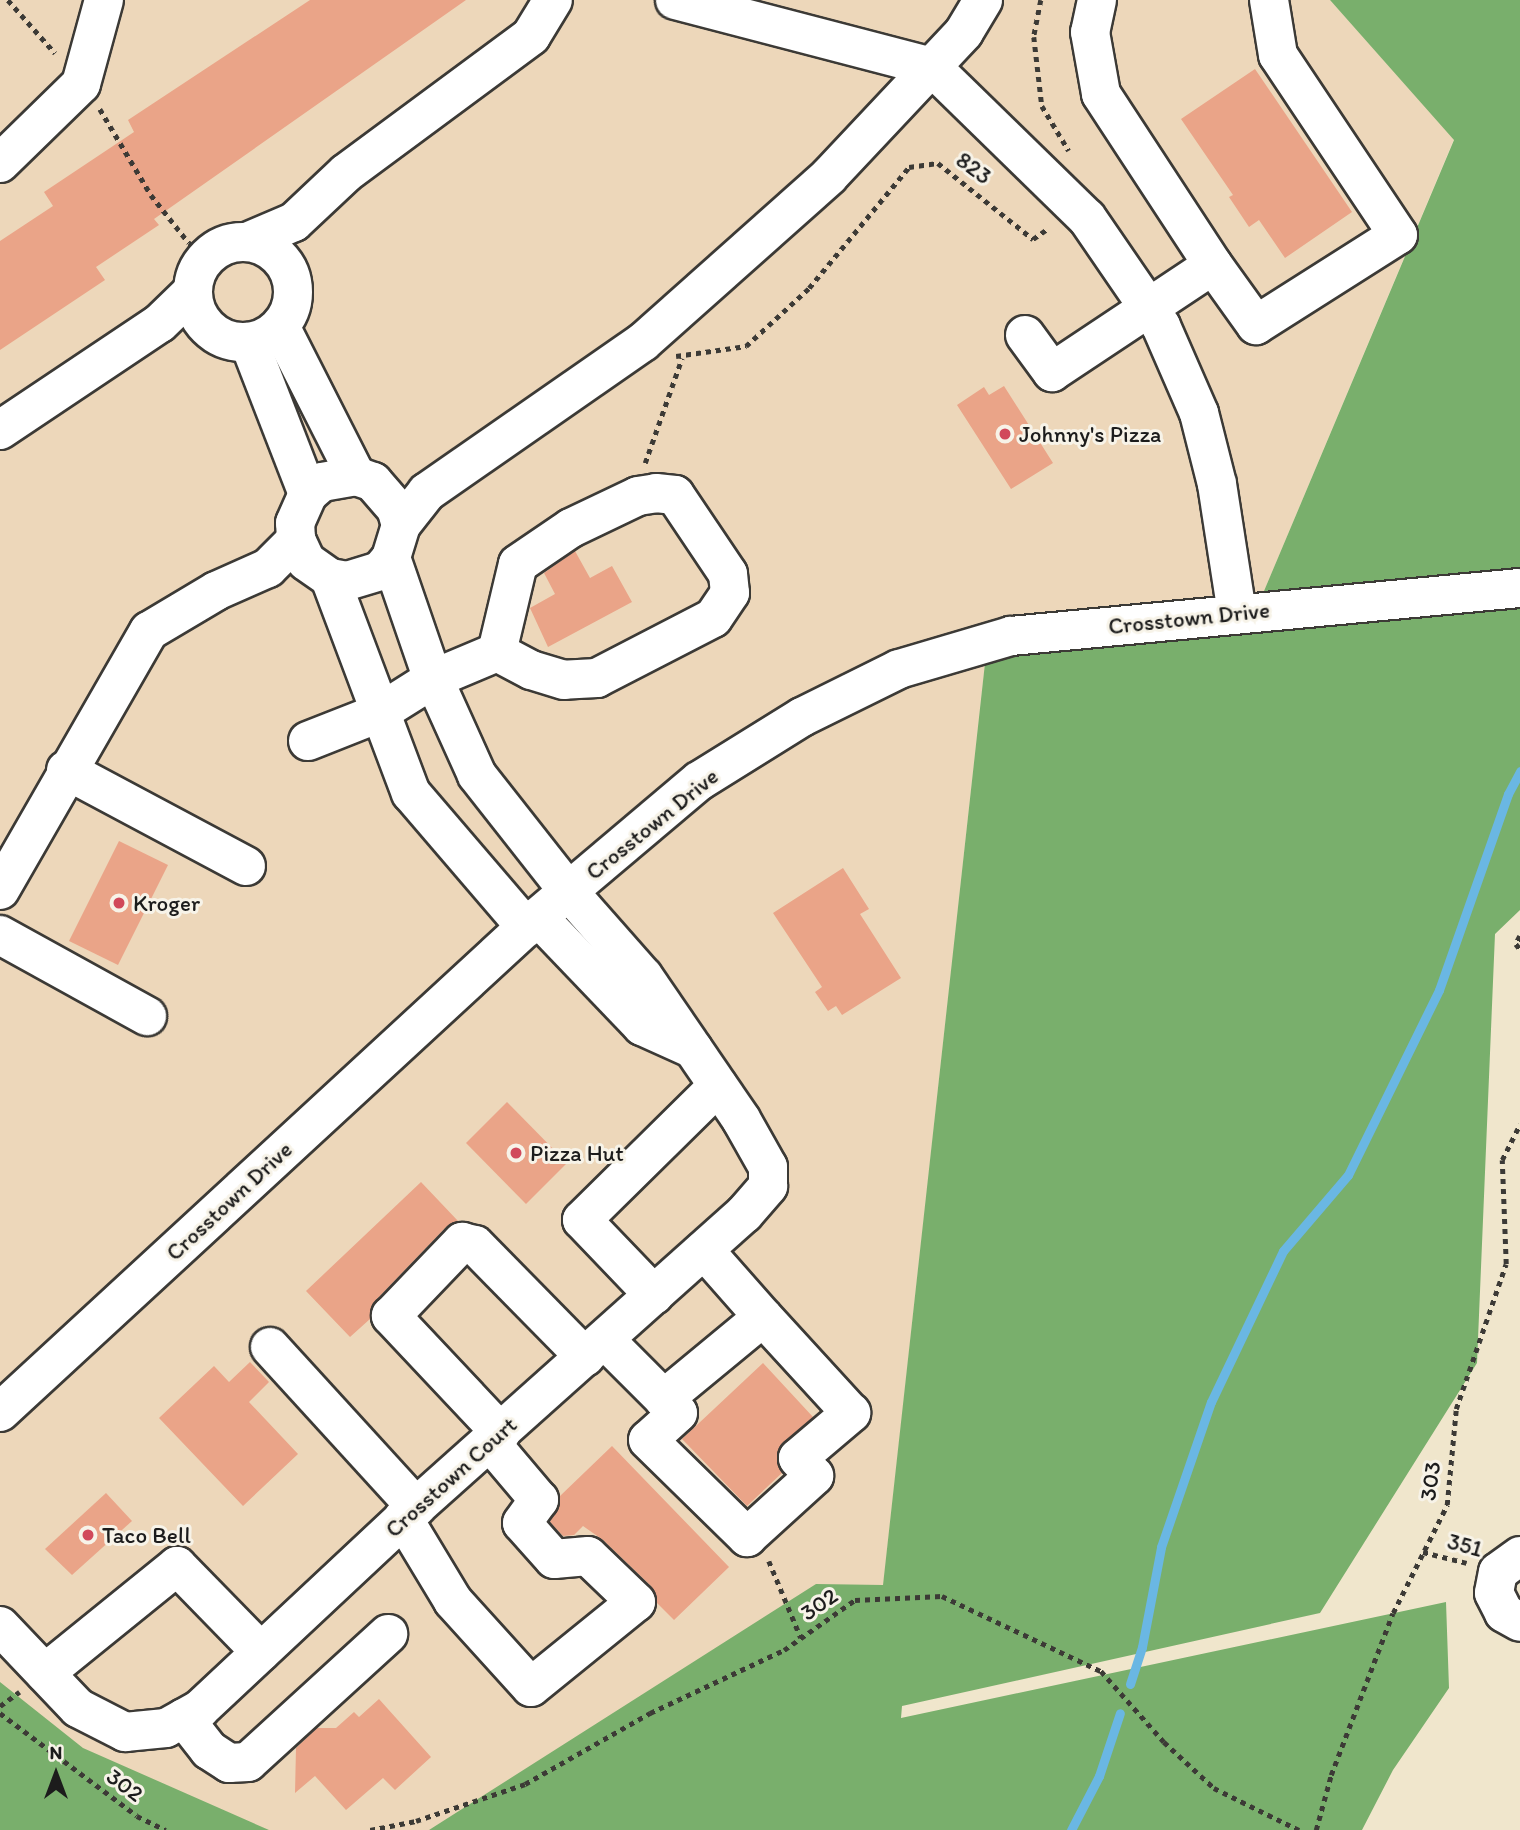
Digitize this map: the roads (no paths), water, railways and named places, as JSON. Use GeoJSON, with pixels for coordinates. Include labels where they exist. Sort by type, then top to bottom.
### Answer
{"type":"FeatureCollection","features":[{"type":"Feature","properties":{"kind":"street"},"geometry":{"type":"LineString","coordinates":[[0,163],[81,84],[104,0]]}},
{"type":"Feature","properties":{"kind":"street"},"geometry":{"type":"LineString","coordinates":[[247,242],[281,260],[293,285],[290,307],[265,334],[232,341],[198,307],[195,278],[209,256],[220,248],[247,242],[294,222],[346,173],[531,36],[553,0]]}},
{"type":"Feature","properties":{"kind":"street"},"geometry":{"type":"LineString","coordinates":[[675,0],[932,67],[1078,209],[1161,326],[1199,413],[1217,484],[1237,613]]}},
{"type":"Feature","properties":{"kind":"street"},"geometry":{"type":"LineString","coordinates":[[0,890],[66,770],[149,631],[216,590],[268,568],[314,563],[364,578],[384,513],[427,492],[643,342],[830,176],[964,32],[983,0]]}},
{"type":"Feature","properties":{"kind":"street"},"geometry":{"type":"LineString","coordinates":[[1097,0],[1090,32],[1101,94],[1213,265],[1256,325],[1398,235],[1278,55],[1269,0]]}},
{"type":"Feature","properties":{"kind":"street"},"geometry":{"type":"LineString","coordinates":[[281,260],[294,222]]}},
{"type":"Feature","properties":{"kind":"street"},"geometry":{"type":"LineString","coordinates":[[1025,335],[1052,372],[1147,306],[1213,265]]}},
{"type":"Feature","properties":{"kind":"street"},"geometry":{"type":"LineString","coordinates":[[0,430],[160,323],[198,307]]}},
{"type":"Feature","properties":{"kind":"street"},"geometry":{"type":"LineString","coordinates":[[265,334],[308,494]]}},
{"type":"Feature","properties":{"kind":"street"},"geometry":{"type":"LineString","coordinates":[[265,334],[384,513],[410,693],[411,793],[532,922],[642,1026],[693,1049]]}},
{"type":"Feature","properties":{"kind":"street"},"geometry":{"type":"LineString","coordinates":[[384,513],[338,477],[308,494],[295,523],[363,671],[382,683],[410,693]]}},
{"type":"Feature","properties":{"kind":"street"},"geometry":{"type":"LineString","coordinates":[[675,495],[728,574],[730,593],[713,618],[597,678],[564,680],[531,670],[497,652],[518,564],[571,528],[638,496],[675,495]]}},
{"type":"Feature","properties":{"kind":"street","name":"Crosstown Drive"},"geometry":{"type":"LineString","coordinates":[[0,1412],[532,922],[699,781],[802,717],[899,669],[1011,636],[1520,588]]}},
{"type":"Feature","properties":{"kind":"street"},"geometry":{"type":"LineString","coordinates":[[308,741],[497,652]]}},
{"type":"Feature","properties":{"kind":"street"},"geometry":{"type":"LineString","coordinates":[[363,671],[410,693]]}},
{"type":"Feature","properties":{"kind":"street","name":"Crosstown Court"},"geometry":{"type":"LineString","coordinates":[[0,1626],[78,1708],[125,1732],[166,1728],[200,1709],[410,1513],[704,1250],[768,1186],[768,1167],[718,1086],[643,976],[569,892],[477,775],[456,729],[410,693]]}},
{"type":"Feature","properties":{"kind":"street"},"geometry":{"type":"LineString","coordinates":[[66,770],[246,866]]}},
{"type":"Feature","properties":{"kind":"street"},"geometry":{"type":"LineString","coordinates":[[0,935],[147,1016]]}},
{"type":"Feature","properties":{"kind":"street"},"geometry":{"type":"LineString","coordinates":[[654,1295],[582,1220],[718,1086]]}},
{"type":"Feature","properties":{"kind":"street"},"geometry":{"type":"LineString","coordinates":[[270,1347],[410,1513],[453,1601],[531,1687],[636,1602],[588,1556],[554,1559],[522,1523],[539,1500],[496,1438],[391,1316],[462,1242],[475,1245],[595,1348],[664,1399],[678,1413],[648,1440],[747,1537],[814,1476],[798,1458],[851,1413],[704,1250]]}},
{"type":"Feature","properties":{"kind":"street"},"geometry":{"type":"LineString","coordinates":[[664,1399],[763,1317]]}},
{"type":"Feature","properties":{"kind":"street"},"geometry":{"type":"LineString","coordinates":[[1509,1564],[1493,1593],[1497,1604],[1520,1622]]}},
{"type":"Feature","properties":{"kind":"street"},"geometry":{"type":"LineString","coordinates":[[45,1673],[177,1566],[261,1652]]}},
{"type":"Feature","properties":{"kind":"street"},"geometry":{"type":"LineString","coordinates":[[184,1718],[209,1750],[229,1763],[248,1762],[388,1634]]}},
{"type":"Feature","properties":{"kind":"waterway"},"geometry":{"type":"LineString","coordinates":[[1130,1684],[1142,1647],[1161,1547],[1211,1402],[1283,1251],[1348,1175],[1439,990],[1508,794],[1520,771]]}},
{"type":"Feature","properties":{"kind":"waterway"},"geometry":{"type":"LineString","coordinates":[[1071,1830],[1099,1776],[1120,1713]]}},
{"type":"Feature","properties":{"kind":"place","name":"Johnny's Pizza"},"geometry":{"type":"Point","coordinates":[1005,434]}},
{"type":"Feature","properties":{"kind":"place","name":"Kroger"},"geometry":{"type":"Point","coordinates":[119,903]}},
{"type":"Feature","properties":{"kind":"place","name":"Pizza Hut"},"geometry":{"type":"Point","coordinates":[516,1153]}},
{"type":"Feature","properties":{"kind":"place","name":"Taco Bell"},"geometry":{"type":"Point","coordinates":[88,1535]}}]}
